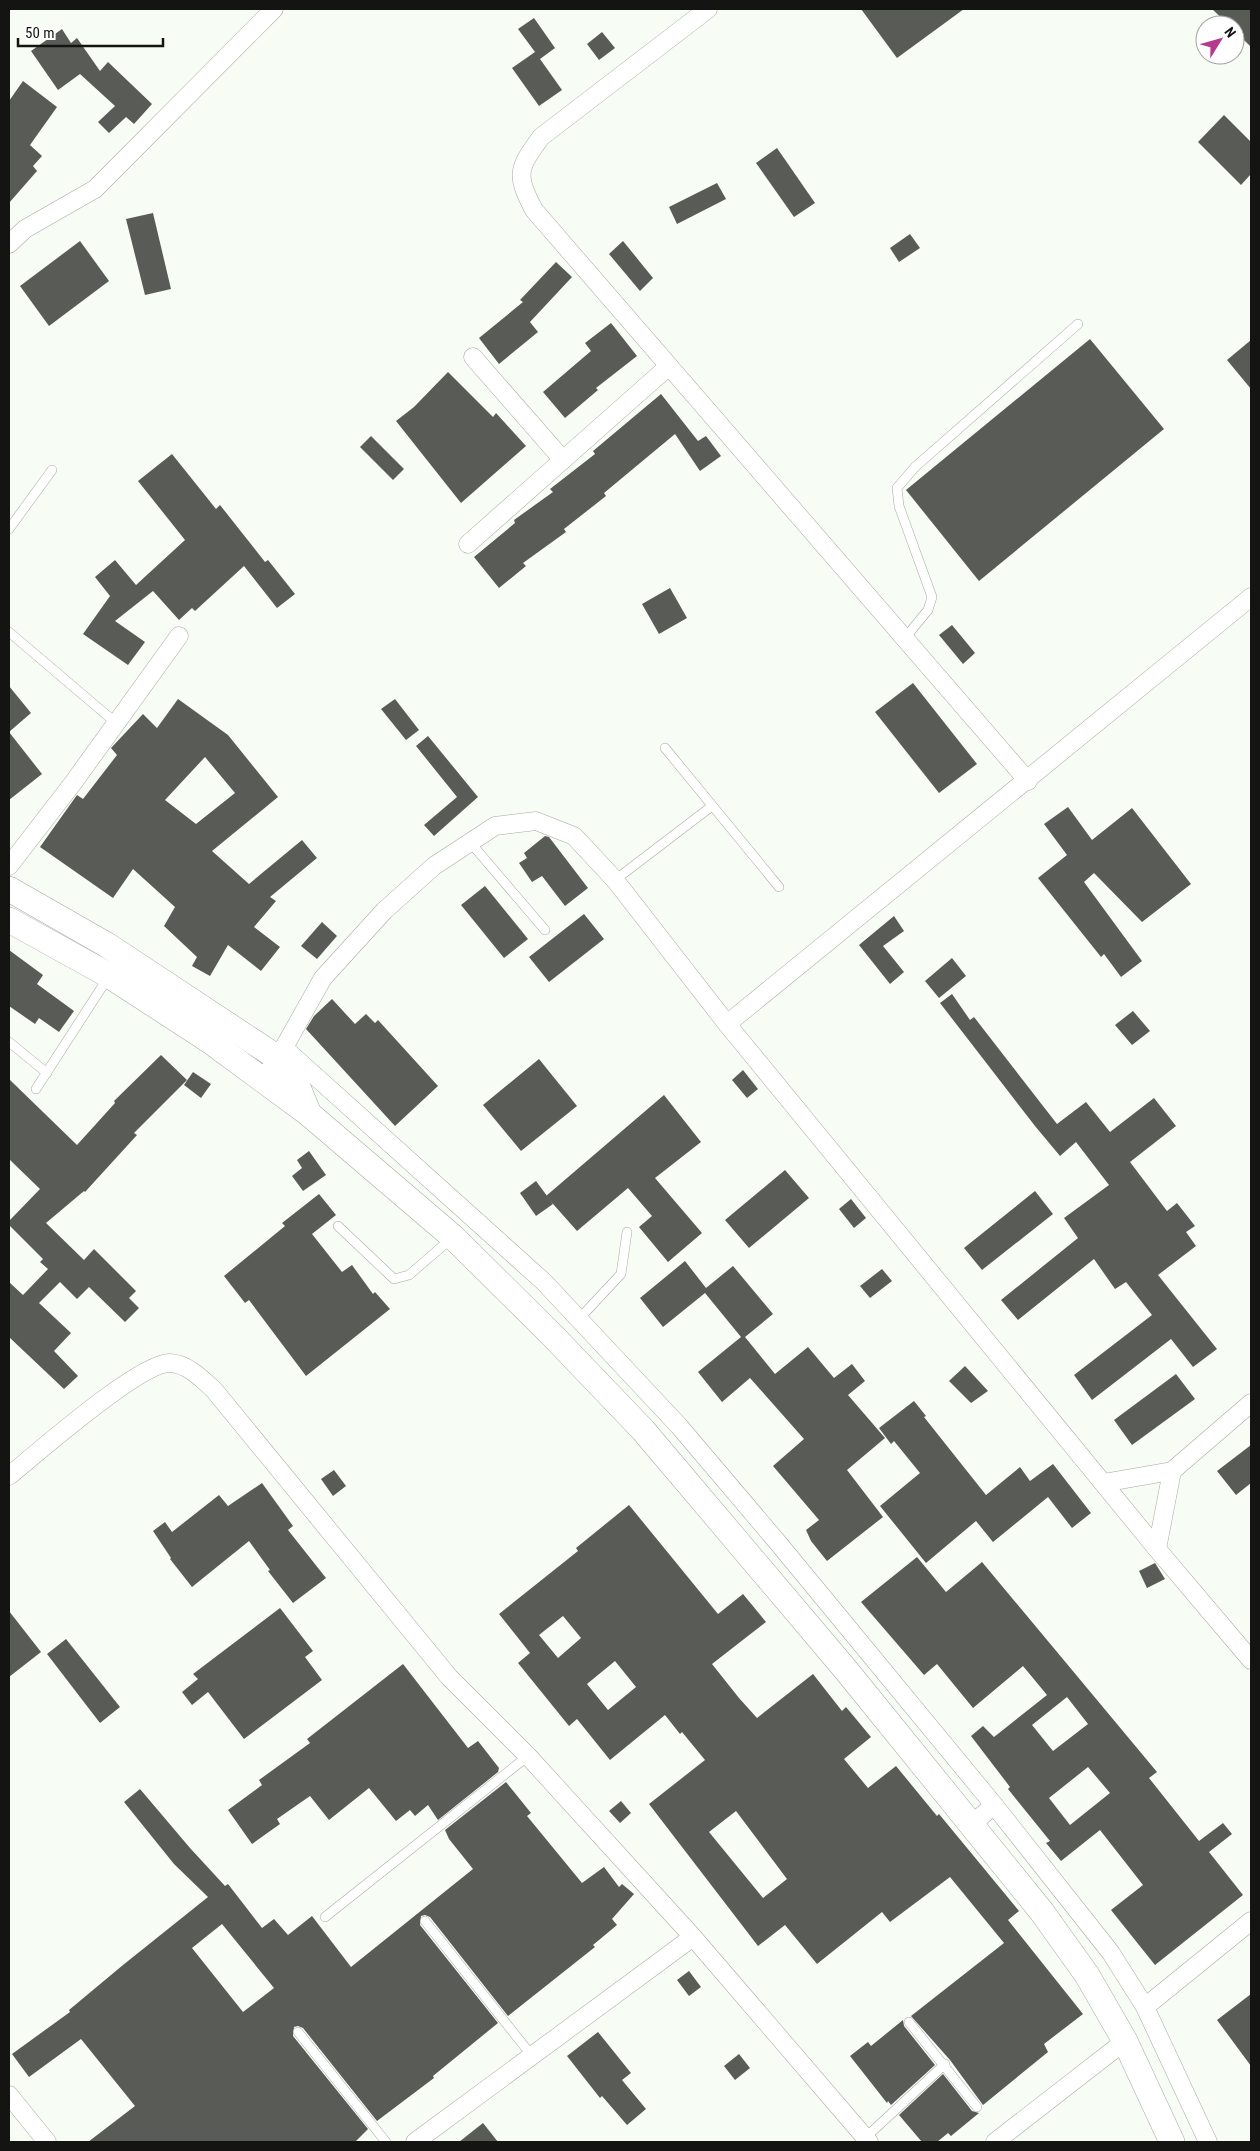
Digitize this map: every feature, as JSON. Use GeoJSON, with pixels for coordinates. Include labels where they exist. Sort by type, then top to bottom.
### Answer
{"type":"FeatureCollection","features":[{"type":"Feature","properties":{"kind":"main road"},"geometry":{"type":"LineString","coordinates":[[9,889],[107,945],[281,1053],[309,1114]]}},
{"type":"Feature","properties":{"kind":"main road"},"geometry":{"type":"LineString","coordinates":[[9,920],[110,976],[210,1041],[309,1114],[453,1237],[552,1335],[643,1430],[846,1670],[1042,1912],[1087,1975],[1126,2041],[1172,2142]]}},
{"type":"Feature","properties":{"kind":"street"},"geometry":{"type":"LineString","coordinates":[[9,244],[25,229],[95,189],[274,9]]}},
{"type":"Feature","properties":{"kind":"street"},"geometry":{"type":"LineString","coordinates":[[708,9],[541,137],[523,162],[521,186],[534,210],[1028,781]]}},
{"type":"Feature","properties":{"kind":"street"},"geometry":{"type":"LineString","coordinates":[[473,358],[564,460]]}},
{"type":"Feature","properties":{"kind":"street"},"geometry":{"type":"LineString","coordinates":[[468,544],[669,366]]}},
{"type":"Feature","properties":{"kind":"street"},"geometry":{"type":"LineString","coordinates":[[727,1024],[1028,781],[1251,597]]}},
{"type":"Feature","properties":{"kind":"street"},"geometry":{"type":"LineString","coordinates":[[9,866],[73,783],[179,636]]}},
{"type":"Feature","properties":{"kind":"street"},"geometry":{"type":"LineString","coordinates":[[262,1080],[281,1053],[323,978],[384,911],[434,866],[495,826],[536,821],[574,836],[615,880],[727,1024],[1157,1549],[1251,1660]]}},
{"type":"Feature","properties":{"kind":"street"},"geometry":{"type":"LineString","coordinates":[[281,1053],[537,1275],[686,1433],[994,1805],[1105,1946],[1145,2007],[1208,2142]]}},
{"type":"Feature","properties":{"kind":"street"},"geometry":{"type":"LineString","coordinates":[[9,1476],[108,1396],[142,1372],[169,1363],[193,1371],[214,1390],[449,1678],[528,1756],[693,1937],[867,2140]]}},
{"type":"Feature","properties":{"kind":"street"},"geometry":{"type":"LineString","coordinates":[[1103,1483],[1172,1471],[1251,1403]]}},
{"type":"Feature","properties":{"kind":"street"},"geometry":{"type":"LineString","coordinates":[[1157,1549],[1172,1471]]}},
{"type":"Feature","properties":{"kind":"street"},"geometry":{"type":"LineString","coordinates":[[971,1825],[994,1805]]}},
{"type":"Feature","properties":{"kind":"street"},"geometry":{"type":"LineString","coordinates":[[1145,2007],[1251,1921]]}},
{"type":"Feature","properties":{"kind":"street"},"geometry":{"type":"LineString","coordinates":[[415,2142],[693,1937]]}},
{"type":"Feature","properties":{"kind":"street"},"geometry":{"type":"LineString","coordinates":[[995,2142],[1126,2041]]}},
{"type":"Feature","properties":{"kind":"street"},"geometry":{"type":"LineString","coordinates":[[9,2095],[38,2139]]}},
{"type":"Feature","properties":{"kind":"lane"},"geometry":{"type":"LineString","coordinates":[[905,638],[928,610],[932,597],[899,506],[897,488],[915,467],[1078,324]]}},
{"type":"Feature","properties":{"kind":"lane"},"geometry":{"type":"LineString","coordinates":[[9,529],[52,470]]}},
{"type":"Feature","properties":{"kind":"lane"},"geometry":{"type":"LineString","coordinates":[[9,632],[116,723]]}},
{"type":"Feature","properties":{"kind":"lane"},"geometry":{"type":"LineString","coordinates":[[665,748],[779,886]]}},
{"type":"Feature","properties":{"kind":"lane"},"geometry":{"type":"LineString","coordinates":[[615,880],[712,806]]}},
{"type":"Feature","properties":{"kind":"lane"},"geometry":{"type":"LineString","coordinates":[[470,842],[545,930]]}},
{"type":"Feature","properties":{"kind":"lane"},"geometry":{"type":"LineString","coordinates":[[36,1089],[110,976]]}},
{"type":"Feature","properties":{"kind":"lane"},"geometry":{"type":"LineString","coordinates":[[9,1042],[47,1073]]}},
{"type":"Feature","properties":{"kind":"lane"},"geometry":{"type":"LineString","coordinates":[[338,1226],[394,1279],[409,1275],[453,1237]]}},
{"type":"Feature","properties":{"kind":"lane"},"geometry":{"type":"LineString","coordinates":[[579,1320],[621,1274],[627,1232]]}},
{"type":"Feature","properties":{"kind":"lane"},"geometry":{"type":"LineString","coordinates":[[325,1916],[528,1756]]}},
{"type":"Feature","properties":{"kind":"lane"},"geometry":{"type":"LineString","coordinates":[[425,1921],[532,2056]]}},
{"type":"Feature","properties":{"kind":"lane"},"geometry":{"type":"LineString","coordinates":[[909,2022],[945,2064],[977,2107]]}},
{"type":"Feature","properties":{"kind":"lane"},"geometry":{"type":"LineString","coordinates":[[298,2032],[386,2142]]}},
{"type":"Feature","properties":{"kind":"lane"},"geometry":{"type":"LineString","coordinates":[[867,2140],[945,2064]]}},
{"type":"Feature","properties":{"kind":"building"},"geometry":{"type":"Polygon","coordinates":[[[861,9],[964,9],[897,58],[861,9]]]}},
{"type":"Feature","properties":{"kind":"building"},"geometry":{"type":"Polygon","coordinates":[[[1212,9],[1251,9],[1251,47],[1245,41],[1245,15],[1218,15],[1212,9]]]}},
{"type":"Feature","properties":{"kind":"building"},"geometry":{"type":"Polygon","coordinates":[[[534,18],[555,48],[540,59],[562,90],[539,106],[512,68],[535,52],[518,29],[534,18]]]}},
{"type":"Feature","properties":{"kind":"building"},"geometry":{"type":"Polygon","coordinates":[[[62,29],[71,43],[77,38],[100,71],[108,62],[152,104],[134,124],[126,117],[109,133],[98,122],[115,106],[80,74],[58,90],[31,51],[62,29]]]}},
{"type":"Feature","properties":{"kind":"building"},"geometry":{"type":"Polygon","coordinates":[[[602,32],[615,48],[599,60],[587,44],[602,32]]]}},
{"type":"Feature","properties":{"kind":"building"},"geometry":{"type":"Polygon","coordinates":[[[23,81],[57,107],[30,145],[42,156],[33,166],[37,171],[9,203],[9,101],[23,81]]]}},
{"type":"Feature","properties":{"kind":"building"},"geometry":{"type":"Polygon","coordinates":[[[1224,115],[1251,142],[1251,174],[1241,185],[1198,142],[1224,115]]]}},
{"type":"Feature","properties":{"kind":"building"},"geometry":{"type":"Polygon","coordinates":[[[777,148],[815,203],[794,217],[756,163],[777,148]]]}},
{"type":"Feature","properties":{"kind":"building"},"geometry":{"type":"Polygon","coordinates":[[[717,183],[726,199],[677,224],[669,207],[717,183]]]}},
{"type":"Feature","properties":{"kind":"building"},"geometry":{"type":"Polygon","coordinates":[[[153,213],[171,289],[145,295],[126,219],[153,213]]]}},
{"type":"Feature","properties":{"kind":"building"},"geometry":{"type":"Polygon","coordinates":[[[910,234],[920,248],[899,262],[890,248],[910,234]]]}},
{"type":"Feature","properties":{"kind":"building"},"geometry":{"type":"Polygon","coordinates":[[[80,241],[109,281],[49,326],[20,286],[80,241]]]}},
{"type":"Feature","properties":{"kind":"building"},"geometry":{"type":"Polygon","coordinates":[[[623,241],[653,278],[640,291],[609,254],[623,241]]]}},
{"type":"Feature","properties":{"kind":"building"},"geometry":{"type":"Polygon","coordinates":[[[556,262],[572,277],[530,322],[538,332],[499,364],[479,338],[523,302],[520,300],[556,262]]]}},
{"type":"Feature","properties":{"kind":"building"},"geometry":{"type":"Polygon","coordinates":[[[611,323],[637,356],[596,388],[598,390],[565,418],[543,392],[591,351],[585,343],[611,323]]]}},
{"type":"Feature","properties":{"kind":"building"},"geometry":{"type":"Polygon","coordinates":[[[1090,339],[1164,429],[979,581],[906,490],[1090,339]]]}},
{"type":"Feature","properties":{"kind":"building"},"geometry":{"type":"Polygon","coordinates":[[[1251,340],[1251,389],[1227,360],[1251,340]]]}},
{"type":"Feature","properties":{"kind":"building"},"geometry":{"type":"Polygon","coordinates":[[[448,372],[493,417],[496,413],[526,446],[461,503],[396,421],[414,407],[448,372]]]}},
{"type":"Feature","properties":{"kind":"building"},"geometry":{"type":"Polygon","coordinates":[[[661,394],[698,441],[706,436],[721,456],[700,471],[675,434],[604,493],[606,496],[564,529],[566,532],[523,563],[526,566],[499,588],[474,557],[515,523],[514,520],[553,492],[550,489],[595,454],[593,451],[661,394]]]}},
{"type":"Feature","properties":{"kind":"building"},"geometry":{"type":"Polygon","coordinates":[[[371,436],[404,469],[393,480],[360,447],[371,436]]]}},
{"type":"Feature","properties":{"kind":"building"},"geometry":{"type":"Polygon","coordinates":[[[172,454],[216,509],[220,505],[265,562],[268,560],[295,594],[277,608],[244,566],[195,611],[192,608],[179,620],[153,591],[115,621],[145,642],[128,665],[83,634],[110,596],[95,577],[115,560],[136,585],[185,540],[138,481],[172,454]]]}},
{"type":"Feature","properties":{"kind":"building"},"geometry":{"type":"Polygon","coordinates":[[[670,588],[687,618],[659,634],[642,604],[670,588]]]}},
{"type":"Feature","properties":{"kind":"building"},"geometry":{"type":"Polygon","coordinates":[[[952,625],[975,653],[963,664],[939,635],[952,625]]]}},
{"type":"Feature","properties":{"kind":"building"},"geometry":{"type":"Polygon","coordinates":[[[913,683],[977,764],[939,793],[875,712],[913,683]]]}},
{"type":"Feature","properties":{"kind":"building"},"geometry":{"type":"Polygon","coordinates":[[[9,686],[31,713],[9,732],[9,686]]]}},
{"type":"Feature","properties":{"kind":"building"},"geometry":{"type":"Polygon","coordinates":[[[178,699],[228,735],[278,797],[212,851],[249,884],[302,840],[317,858],[270,897],[276,901],[254,927],[280,947],[261,971],[228,945],[210,976],[192,966],[197,957],[164,926],[175,907],[133,869],[113,898],[40,847],[77,795],[83,799],[117,755],[111,748],[143,714],[157,728],[178,699]],[[205,757],[165,800],[196,824],[235,793],[205,757]]]}},
{"type":"Feature","properties":{"kind":"building"},"geometry":{"type":"Polygon","coordinates":[[[395,699],[419,730],[406,740],[381,709],[395,699]]]}},
{"type":"Feature","properties":{"kind":"building"},"geometry":{"type":"Polygon","coordinates":[[[9,732],[42,774],[9,800],[9,732]]]}},
{"type":"Feature","properties":{"kind":"building"},"geometry":{"type":"Polygon","coordinates":[[[428,736],[478,797],[434,836],[424,825],[457,797],[416,746],[428,736]]]}},
{"type":"Feature","properties":{"kind":"building"},"geometry":{"type":"Polygon","coordinates":[[[1068,807],[1092,840],[1132,808],[1191,884],[1142,922],[1094,873],[1084,882],[1142,961],[1121,977],[1104,954],[1101,957],[1038,878],[1067,855],[1044,824],[1068,807]]]}},
{"type":"Feature","properties":{"kind":"building"},"geometry":{"type":"Polygon","coordinates":[[[545,836],[549,837],[588,888],[565,906],[542,876],[532,882],[519,863],[527,858],[524,853],[545,836]]]}},
{"type":"Feature","properties":{"kind":"building"},"geometry":{"type":"Polygon","coordinates":[[[485,886],[528,939],[504,958],[461,905],[485,886]]]}},
{"type":"Feature","properties":{"kind":"building"},"geometry":{"type":"Polygon","coordinates":[[[584,914],[604,939],[549,982],[529,957],[584,914]]]}},
{"type":"Feature","properties":{"kind":"building"},"geometry":{"type":"Polygon","coordinates":[[[894,916],[904,931],[883,946],[904,972],[890,984],[859,945],[894,916]]]}},
{"type":"Feature","properties":{"kind":"building"},"geometry":{"type":"Polygon","coordinates":[[[322,922],[337,936],[317,959],[301,946],[322,922]]]}},
{"type":"Feature","properties":{"kind":"building"},"geometry":{"type":"Polygon","coordinates":[[[9,950],[43,975],[37,984],[74,1011],[59,1032],[39,1018],[35,1024],[9,1006],[9,950]]]}},
{"type":"Feature","properties":{"kind":"building"},"geometry":{"type":"Polygon","coordinates":[[[952,958],[966,976],[939,998],[925,981],[952,958]]]}},
{"type":"Feature","properties":{"kind":"building"},"geometry":{"type":"Polygon","coordinates":[[[952,994],[970,1020],[974,1017],[1057,1124],[1086,1102],[1110,1132],[1154,1098],[1176,1126],[1130,1162],[1167,1211],[1177,1203],[1195,1226],[1186,1232],[1196,1246],[1158,1275],[1217,1349],[1193,1367],[1171,1339],[1092,1400],[1074,1375],[1152,1315],[1126,1282],[1115,1289],[1094,1259],[1018,1320],[1001,1300],[1078,1238],[1064,1218],[1109,1185],[1076,1142],[1060,1156],[1035,1126],[940,1003],[952,994]]]}},
{"type":"Feature","properties":{"kind":"building"},"geometry":{"type":"Polygon","coordinates":[[[332,999],[355,1024],[366,1014],[375,1023],[378,1020],[438,1086],[395,1126],[306,1029],[314,1016],[332,999]]]}},
{"type":"Feature","properties":{"kind":"building"},"geometry":{"type":"Polygon","coordinates":[[[1133,1011],[1150,1031],[1132,1045],[1115,1025],[1133,1011]]]}},
{"type":"Feature","properties":{"kind":"building"},"geometry":{"type":"Polygon","coordinates":[[[161,1055],[187,1080],[134,1133],[137,1135],[85,1192],[46,1223],[84,1260],[94,1249],[136,1291],[129,1298],[139,1308],[125,1322],[89,1287],[77,1299],[60,1282],[39,1303],[71,1333],[54,1351],[78,1376],[64,1389],[9,1337],[9,1282],[23,1295],[48,1269],[40,1262],[43,1259],[9,1225],[9,1221],[40,1189],[9,1159],[9,1079],[77,1145],[115,1103],[114,1101],[161,1055]]]}},
{"type":"Feature","properties":{"kind":"building"},"geometry":{"type":"Polygon","coordinates":[[[539,1059],[577,1106],[521,1151],[483,1105],[539,1059]]]}},
{"type":"Feature","properties":{"kind":"building"},"geometry":{"type":"Polygon","coordinates":[[[743,1070],[758,1089],[747,1098],[732,1080],[743,1070]]]}},
{"type":"Feature","properties":{"kind":"building"},"geometry":{"type":"Polygon","coordinates":[[[193,1072],[211,1084],[201,1098],[184,1085],[193,1072]]]}},
{"type":"Feature","properties":{"kind":"building"},"geometry":{"type":"Polygon","coordinates":[[[664,1095],[701,1142],[655,1178],[702,1233],[668,1262],[639,1227],[652,1216],[628,1188],[577,1231],[546,1196],[664,1095]]]}},
{"type":"Feature","properties":{"kind":"building"},"geometry":{"type":"Polygon","coordinates":[[[309,1151],[326,1175],[303,1191],[292,1176],[302,1168],[297,1160],[309,1151]]]}},
{"type":"Feature","properties":{"kind":"building"},"geometry":{"type":"Polygon","coordinates":[[[785,1170],[809,1198],[749,1248],[725,1220],[785,1170]]]}},
{"type":"Feature","properties":{"kind":"building"},"geometry":{"type":"Polygon","coordinates":[[[536,1181],[553,1204],[536,1216],[520,1193],[536,1181]]]}},
{"type":"Feature","properties":{"kind":"building"},"geometry":{"type":"Polygon","coordinates":[[[1035,1191],[1053,1214],[982,1270],[964,1248],[1035,1191]]]}},
{"type":"Feature","properties":{"kind":"building"},"geometry":{"type":"Polygon","coordinates":[[[319,1194],[336,1215],[312,1234],[342,1272],[352,1265],[373,1294],[375,1292],[390,1309],[306,1376],[249,1300],[245,1303],[224,1276],[285,1226],[282,1223],[319,1194]]]}},
{"type":"Feature","properties":{"kind":"building"},"geometry":{"type":"Polygon","coordinates":[[[851,1199],[866,1218],[854,1228],[839,1209],[851,1199]]]}},
{"type":"Feature","properties":{"kind":"building"},"geometry":{"type":"Polygon","coordinates":[[[685,1261],[706,1288],[733,1266],[773,1314],[745,1337],[775,1374],[808,1347],[834,1378],[852,1364],[865,1381],[848,1395],[885,1438],[847,1470],[883,1517],[827,1561],[811,1541],[806,1530],[819,1520],[773,1466],[804,1439],[750,1378],[722,1402],[698,1372],[741,1337],[705,1293],[663,1327],[640,1298],[685,1261]]]}},
{"type":"Feature","properties":{"kind":"building"},"geometry":{"type":"Polygon","coordinates":[[[882,1269],[892,1281],[870,1298],[860,1286],[882,1269]]]}},
{"type":"Feature","properties":{"kind":"building"},"geometry":{"type":"Polygon","coordinates":[[[965,1366],[988,1391],[971,1403],[949,1381],[965,1366]]]}},
{"type":"Feature","properties":{"kind":"building"},"geometry":{"type":"Polygon","coordinates":[[[1176,1374],[1195,1399],[1132,1445],[1114,1420],[1176,1374]]]}},
{"type":"Feature","properties":{"kind":"building"},"geometry":{"type":"Polygon","coordinates":[[[914,1401],[926,1416],[924,1417],[986,1495],[1020,1467],[1030,1481],[1053,1464],[1091,1513],[1072,1528],[1048,1497],[993,1542],[976,1521],[926,1563],[880,1506],[920,1473],[894,1441],[891,1444],[879,1428],[914,1401]]]}},
{"type":"Feature","properties":{"kind":"building"},"geometry":{"type":"Polygon","coordinates":[[[1251,1445],[1251,1483],[1236,1495],[1217,1471],[1251,1445]]]}},
{"type":"Feature","properties":{"kind":"building"},"geometry":{"type":"Polygon","coordinates":[[[334,1470],[346,1486],[333,1496],[321,1479],[334,1470]]]}},
{"type":"Feature","properties":{"kind":"building"},"geometry":{"type":"Polygon","coordinates":[[[262,1483],[293,1526],[288,1530],[326,1578],[293,1603],[268,1571],[270,1570],[249,1541],[192,1587],[170,1559],[153,1531],[165,1522],[172,1532],[219,1495],[228,1506],[262,1483]]]}},
{"type":"Feature","properties":{"kind":"building"},"geometry":{"type":"Polygon","coordinates":[[[629,1505],[718,1614],[743,1594],[766,1622],[712,1664],[757,1718],[813,1674],[842,1711],[846,1707],[871,1737],[844,1759],[868,1788],[896,1766],[937,1816],[939,1814],[1019,1911],[1008,1920],[1083,2014],[1044,2044],[1048,2052],[983,2105],[950,2060],[911,2016],[1004,1943],[950,1877],[890,1922],[882,1912],[817,1964],[785,1925],[758,1946],[649,1804],[705,1760],[682,1732],[680,1734],[665,1715],[610,1760],[577,1719],[569,1726],[518,1663],[530,1653],[499,1614],[578,1551],[576,1548],[629,1505]],[[563,1616],[539,1635],[558,1658],[581,1638],[563,1616]],[[615,1661],[587,1684],[608,1710],[636,1687],[615,1661]],[[736,1811],[709,1832],[763,1898],[787,1879],[736,1811]]]}},
{"type":"Feature","properties":{"kind":"building"},"geometry":{"type":"Polygon","coordinates":[[[917,1557],[946,1592],[982,1562],[1157,1772],[1149,1778],[1199,1841],[1223,1823],[1232,1834],[1209,1852],[1243,1895],[1155,1965],[1111,1910],[1143,1885],[1100,1830],[1061,1861],[1046,1843],[1050,1841],[1008,1789],[1010,1787],[971,1736],[983,1726],[994,1737],[1047,1695],[1023,1666],[973,1708],[937,1664],[924,1675],[861,1602],[917,1557]],[[1067,1697],[1032,1725],[1053,1751],[1088,1724],[1067,1697]],[[1088,1767],[1049,1798],[1070,1825],[1110,1793],[1088,1767]]]}},
{"type":"Feature","properties":{"kind":"building"},"geometry":{"type":"Polygon","coordinates":[[[1155,1563],[1165,1579],[1147,1588],[1139,1571],[1155,1563]]]}},
{"type":"Feature","properties":{"kind":"building"},"geometry":{"type":"Polygon","coordinates":[[[280,1608],[313,1651],[305,1657],[322,1680],[244,1739],[208,1692],[192,1705],[182,1692],[198,1679],[193,1674],[280,1608]]]}},
{"type":"Feature","properties":{"kind":"building"},"geometry":{"type":"Polygon","coordinates":[[[9,1611],[41,1652],[9,1677],[9,1611]]]}},
{"type":"Feature","properties":{"kind":"building"},"geometry":{"type":"Polygon","coordinates":[[[66,1639],[120,1707],[100,1723],[47,1654],[66,1639]]]}},
{"type":"Feature","properties":{"kind":"building"},"geometry":{"type":"Polygon","coordinates":[[[403,1664],[468,1748],[478,1741],[499,1768],[498,1772],[438,1820],[428,1805],[415,1816],[410,1810],[396,1821],[369,1788],[329,1820],[310,1796],[277,1819],[280,1824],[252,1844],[228,1810],[262,1785],[259,1780],[310,1743],[307,1739],[403,1664]]]}},
{"type":"Feature","properties":{"kind":"building"},"geometry":{"type":"Polygon","coordinates":[[[506,1782],[531,1813],[527,1816],[582,1883],[604,1867],[619,1887],[622,1884],[634,1894],[612,1919],[617,1925],[593,1945],[595,1947],[508,2016],[430,1917],[421,1916],[420,1925],[498,2023],[433,2076],[434,2078],[377,2121],[303,2028],[294,2027],[293,2036],[368,2129],[355,2142],[88,2142],[135,2106],[81,2039],[29,2077],[12,2054],[70,2012],[69,2010],[123,1965],[208,1897],[174,1864],[124,1802],[140,1789],[225,1886],[228,1884],[262,1928],[274,1919],[288,1935],[312,1916],[351,1967],[473,1869],[449,1839],[445,1830],[506,1782]],[[222,1924],[192,1948],[243,2012],[274,1988],[222,1924]]]}},
{"type":"Feature","properties":{"kind":"building"},"geometry":{"type":"Polygon","coordinates":[[[621,1801],[631,1813],[620,1823],[609,1811],[621,1801]]]}},
{"type":"Feature","properties":{"kind":"building"},"geometry":{"type":"Polygon","coordinates":[[[689,1971],[701,1987],[689,1996],[677,1980],[689,1971]]]}},
{"type":"Feature","properties":{"kind":"building"},"geometry":{"type":"Polygon","coordinates":[[[1251,1994],[1251,2066],[1217,2020],[1251,1994]]]}},
{"type":"Feature","properties":{"kind":"building"},"geometry":{"type":"Polygon","coordinates":[[[903,2020],[904,2026],[935,2065],[891,2105],[888,2101],[887,2103],[850,2056],[868,2042],[871,2046],[903,2020]]]}},
{"type":"Feature","properties":{"kind":"building"},"geometry":{"type":"Polygon","coordinates":[[[598,2032],[631,2073],[622,2080],[646,2109],[627,2125],[602,2096],[600,2098],[567,2056],[598,2032]]]}},
{"type":"Feature","properties":{"kind":"building"},"geometry":{"type":"Polygon","coordinates":[[[739,2054],[750,2068],[735,2080],[724,2066],[739,2054]]]}},
{"type":"Feature","properties":{"kind":"building"},"geometry":{"type":"Polygon","coordinates":[[[943,2074],[972,2111],[979,2113],[951,2136],[948,2133],[937,2142],[922,2142],[899,2115],[943,2074]]]}},
{"type":"Feature","properties":{"kind":"building"},"geometry":{"type":"Polygon","coordinates":[[[483,2123],[498,2142],[459,2142],[483,2123]]]}}]}
